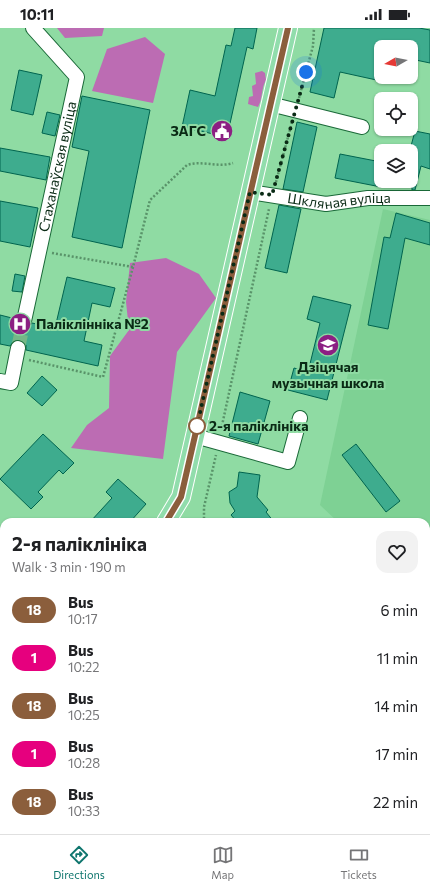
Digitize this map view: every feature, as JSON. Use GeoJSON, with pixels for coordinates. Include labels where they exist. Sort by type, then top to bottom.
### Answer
{"type":"FeatureCollection","features":[{"type":"Feature","properties":{"kind":"main road"},"geometry":{"type":"LineString","coordinates":[[168,518],[181,497],[288,28]]}},
{"type":"Feature","properties":{"kind":"street","name":"Стаханаўская вуліца"},"geometry":{"type":"LineString","coordinates":[[24,321],[77,77],[33,28]]}},
{"type":"Feature","properties":{"kind":"street"},"geometry":{"type":"LineString","coordinates":[[270,104],[362,127]]}},
{"type":"Feature","properties":{"kind":"street","name":"Шкляная вуліца"},"geometry":{"type":"LineString","coordinates":[[250,192],[326,204],[368,198],[430,198]]}},
{"type":"Feature","properties":{"kind":"street"},"geometry":{"type":"LineString","coordinates":[[0,381],[11,383],[17,353]]}},
{"type":"Feature","properties":{"kind":"street"},"geometry":{"type":"LineString","coordinates":[[195,436],[288,462],[300,418]]}},
{"type":"Feature","properties":{"kind":"path"},"geometry":{"type":"LineString","coordinates":[[204,518],[204,507],[272,195],[313,46],[314,28]]}},
{"type":"Feature","properties":{"kind":"path"},"geometry":{"type":"LineString","coordinates":[[17,353],[104,377],[150,200],[187,165],[195,162],[227,165],[233,163]]}},
{"type":"Feature","properties":{"kind":"path"},"geometry":{"type":"LineString","coordinates":[[39,251],[133,267]]}},
{"type":"Feature","properties":{"kind":"shaded area"},"geometry":{"type":"Polygon","coordinates":[[[57,28],[104,28],[102,36],[65,38],[57,28]]]}},
{"type":"Feature","properties":{"kind":"shaded area"},"geometry":{"type":"Polygon","coordinates":[[[145,37],[165,54],[153,103],[92,91],[107,49],[145,37]]]}},
{"type":"Feature","properties":{"kind":"shaded area"},"geometry":{"type":"Polygon","coordinates":[[[262,71],[265,73],[266,80],[258,107],[248,104],[249,97],[253,96],[252,86],[256,84],[255,73],[262,71]]]}},
{"type":"Feature","properties":{"kind":"shaded area"},"geometry":{"type":"Polygon","coordinates":[[[383,209],[430,220],[430,518],[334,518],[320,505],[383,209]]]}},
{"type":"Feature","properties":{"kind":"shaded area"},"geometry":{"type":"Polygon","coordinates":[[[166,258],[199,274],[216,298],[177,352],[163,459],[71,448],[87,425],[109,408],[110,356],[129,330],[126,302],[130,263],[166,258]]]}},
{"type":"Feature","properties":{"kind":"building"},"geometry":{"type":"Polygon","coordinates":[[[235,28],[257,28],[253,49],[247,47],[227,137],[182,127],[190,90],[215,96],[226,45],[231,46],[235,28]]]}},
{"type":"Feature","properties":{"kind":"building"},"geometry":{"type":"Polygon","coordinates":[[[324,28],[419,28],[430,30],[430,63],[418,60],[418,40],[374,40],[374,79],[340,72],[334,98],[310,92],[324,28]]]}},
{"type":"Feature","properties":{"kind":"building"},"geometry":{"type":"Polygon","coordinates":[[[19,70],[42,75],[33,115],[11,110],[19,70]]]}},
{"type":"Feature","properties":{"kind":"building"},"geometry":{"type":"Polygon","coordinates":[[[82,96],[150,110],[122,248],[72,237],[89,151],[72,147],[82,96]]]}},
{"type":"Feature","properties":{"kind":"building"},"geometry":{"type":"Polygon","coordinates":[[[47,112],[60,115],[55,136],[42,133],[47,112]]]}},
{"type":"Feature","properties":{"kind":"building"},"geometry":{"type":"Polygon","coordinates":[[[297,122],[317,127],[303,192],[283,189],[297,122]]]}},
{"type":"Feature","properties":{"kind":"building"},"geometry":{"type":"Polygon","coordinates":[[[418,132],[430,134],[430,169],[421,166],[418,178],[418,144],[412,144],[414,136],[418,136],[418,132]]]}},
{"type":"Feature","properties":{"kind":"building"},"geometry":{"type":"Polygon","coordinates":[[[0,148],[50,157],[46,180],[0,171],[0,148]]]}},
{"type":"Feature","properties":{"kind":"building"},"geometry":{"type":"Polygon","coordinates":[[[340,154],[374,161],[374,186],[335,178],[340,154]]]}},
{"type":"Feature","properties":{"kind":"building"},"geometry":{"type":"Polygon","coordinates":[[[0,201],[38,208],[30,247],[0,241],[0,201]]]}},
{"type":"Feature","properties":{"kind":"building"},"geometry":{"type":"Polygon","coordinates":[[[279,205],[301,209],[287,273],[265,268],[279,205]]]}},
{"type":"Feature","properties":{"kind":"building"},"geometry":{"type":"Polygon","coordinates":[[[396,213],[430,223],[430,245],[405,238],[388,329],[368,325],[384,237],[390,238],[396,213]]]}},
{"type":"Feature","properties":{"kind":"building"},"geometry":{"type":"Polygon","coordinates":[[[15,274],[25,276],[22,292],[12,291],[15,274]]]}},
{"type":"Feature","properties":{"kind":"building","name":"Паліклінніка №2"},"geometry":{"type":"Polygon","coordinates":[[[67,277],[115,288],[110,307],[92,303],[84,341],[102,345],[98,366],[26,350],[26,345],[20,340],[15,340],[10,346],[0,344],[0,315],[16,319],[16,324],[22,329],[27,329],[32,323],[55,328],[67,277]]]}},
{"type":"Feature","properties":{"kind":"building","name":"Дзіцячая музычная школа"},"geometry":{"type":"Polygon","coordinates":[[[313,296],[351,305],[327,400],[288,390],[294,368],[308,372],[320,323],[307,319],[313,296]]]}},
{"type":"Feature","properties":{"kind":"building"},"geometry":{"type":"Polygon","coordinates":[[[42,376],[57,390],[42,406],[27,393],[42,376]]]}},
{"type":"Feature","properties":{"kind":"building"},"geometry":{"type":"Polygon","coordinates":[[[240,392],[270,401],[258,444],[229,436],[240,392]]]}},
{"type":"Feature","properties":{"kind":"building"},"geometry":{"type":"Polygon","coordinates":[[[43,434],[74,463],[63,474],[59,470],[38,492],[43,497],[31,509],[0,479],[43,434]]]}},
{"type":"Feature","properties":{"kind":"building"},"geometry":{"type":"Polygon","coordinates":[[[356,444],[400,501],[386,512],[342,455],[356,444]]]}},
{"type":"Feature","properties":{"kind":"building"},"geometry":{"type":"Polygon","coordinates":[[[239,472],[260,475],[257,497],[268,510],[266,512],[271,518],[234,518],[231,515],[235,511],[230,503],[229,492],[237,487],[239,472]]]}},
{"type":"Feature","properties":{"kind":"building"},"geometry":{"type":"Polygon","coordinates":[[[118,479],[146,504],[134,518],[94,518],[112,498],[106,492],[118,479]]]}},
{"type":"Feature","properties":{"kind":"tunnel"},"geometry":{"type":"LineString","coordinates":[[18,348],[24,321]]}},
{"type":"Feature","properties":{"kind":"bus line","name":"18"},"geometry":{"type":"LineString","coordinates":[[168,518],[181,497],[288,28]]}},
{"type":"Feature","properties":{"kind":"place","name":"ЗАГС"},"geometry":{"type":"Point","coordinates":[222,131]}},
{"type":"Feature","properties":{"kind":"place","name":"Паліклінніка №2"},"geometry":{"type":"Point","coordinates":[20,324]}},
{"type":"Feature","properties":{"kind":"place","name":"Дзіцячая музычная школа"},"geometry":{"type":"Point","coordinates":[328,345]}},
{"type":"Feature","properties":{"kind":"place","name":"2-я паліклініка"},"geometry":{"type":"Point","coordinates":[197,426]}},
{"type":"Feature","properties":{"kind":"route"},"geometry":{"type":"LineString","coordinates":[[197,426],[250,192],[272,195],[306,72]]}}]}
